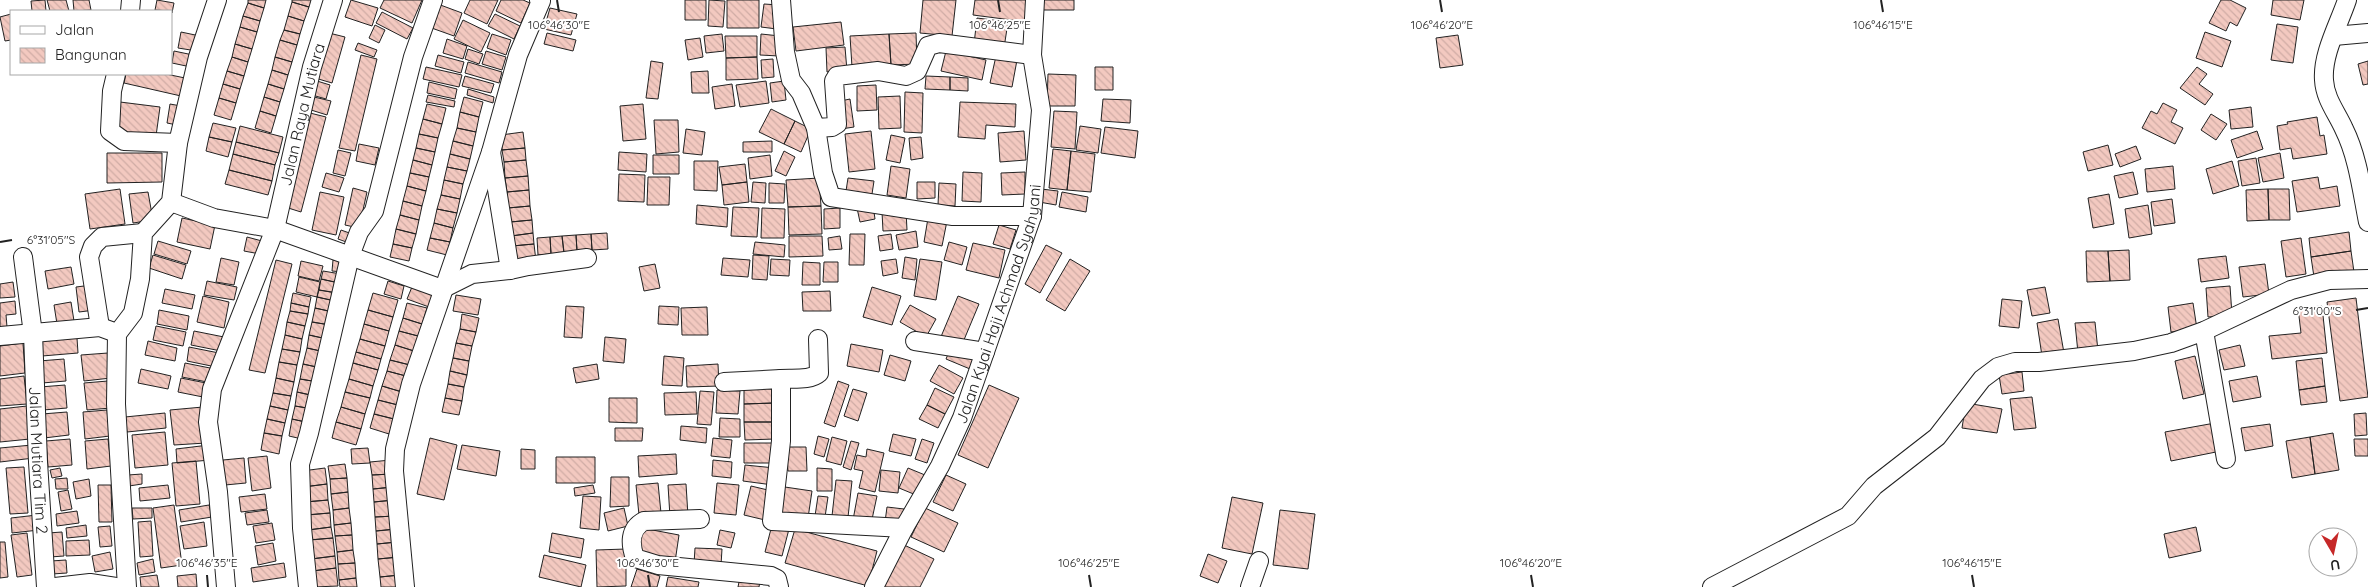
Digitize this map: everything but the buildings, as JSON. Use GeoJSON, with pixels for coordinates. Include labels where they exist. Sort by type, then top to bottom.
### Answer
{"type":"FeatureCollection","features":[{"type":"Feature","properties":{"kind":"street"},"geometry":{"type":"LineString","coordinates":[[127,587],[116,404],[117,334],[133,313],[140,279],[143,233],[171,202],[178,143],[198,57],[217,0]]}},
{"type":"Feature","properties":{"kind":"street","name":"Jalan Raya Mutiara"},"geometry":{"type":"LineString","coordinates":[[226,587],[218,492],[208,422],[212,389],[275,230],[310,76],[333,0]]}},
{"type":"Feature","properties":{"kind":"street"},"geometry":{"type":"LineString","coordinates":[[308,587],[302,528],[300,464],[309,433],[350,256],[360,232],[374,211],[411,66],[433,0]]}},
{"type":"Feature","properties":{"kind":"street"},"geometry":{"type":"LineString","coordinates":[[405,587],[394,471],[395,449],[411,384],[442,289],[491,152],[518,55],[541,0]]}},
{"type":"Feature","properties":{"kind":"street"},"geometry":{"type":"LineString","coordinates":[[781,0],[785,52],[791,80],[801,93],[816,128],[824,173],[831,197],[953,216],[1032,216]]}},
{"type":"Feature","properties":{"kind":"street","name":"Jalan Kyai Haji Achmad Syahyani"},"geometry":{"type":"LineString","coordinates":[[874,587],[904,528],[940,466],[962,418],[1032,216],[1041,110],[1032,55],[1035,0]]}},
{"type":"Feature","properties":{"kind":"street"},"geometry":{"type":"LineString","coordinates":[[2347,0],[2326,59],[2324,80],[2328,101],[2347,137],[2361,184],[2368,222]]}},
{"type":"Feature","properties":{"kind":"street"},"geometry":{"type":"LineString","coordinates":[[2334,36],[2368,33]]}},
{"type":"Feature","properties":{"kind":"street"},"geometry":{"type":"LineString","coordinates":[[816,128],[832,127],[837,124],[834,81],[837,76],[878,71],[906,76],[917,71],[928,46],[939,43],[1032,55]]}},
{"type":"Feature","properties":{"kind":"street"},"geometry":{"type":"LineString","coordinates":[[116,75],[112,91],[110,131],[124,141],[178,143]]}},
{"type":"Feature","properties":{"kind":"street"},"geometry":{"type":"LineString","coordinates":[[491,152],[510,270]]}},
{"type":"Feature","properties":{"kind":"street"},"geometry":{"type":"LineString","coordinates":[[171,202],[214,218],[275,230],[442,289],[472,274],[587,258]]}},
{"type":"Feature","properties":{"kind":"street"},"geometry":{"type":"LineString","coordinates":[[100,327],[89,257],[93,246],[102,237],[143,233]]}},
{"type":"Feature","properties":{"kind":"street","name":"Jalan Mutiara Tim 2"},"geometry":{"type":"LineString","coordinates":[[23,257],[33,334],[38,462],[46,587]]}},
{"type":"Feature","properties":{"kind":"street"},"geometry":{"type":"LineString","coordinates":[[1712,587],[1848,516],[1874,486],[1938,438],[1982,379],[1998,366],[2015,362],[2039,362],[2134,351],[2171,343],[2204,331],[2291,290],[2328,280],[2368,279]]}},
{"type":"Feature","properties":{"kind":"street"},"geometry":{"type":"LineString","coordinates":[[0,336],[100,327],[117,334]]}},
{"type":"Feature","properties":{"kind":"street"},"geometry":{"type":"LineString","coordinates":[[2204,331],[2226,458]]}},
{"type":"Feature","properties":{"kind":"street"},"geometry":{"type":"LineString","coordinates":[[724,382],[816,376],[819,373],[818,339]]}},
{"type":"Feature","properties":{"kind":"street"},"geometry":{"type":"LineString","coordinates":[[915,341],[985,352]]}},
{"type":"Feature","properties":{"kind":"street"},"geometry":{"type":"LineString","coordinates":[[781,379],[781,441],[772,521],[904,528]]}},
{"type":"Feature","properties":{"kind":"street"},"geometry":{"type":"LineString","coordinates":[[700,519],[644,521],[637,525],[632,531],[636,558],[658,565],[771,576],[777,579],[779,587]]}},
{"type":"Feature","properties":{"kind":"street"},"geometry":{"type":"LineString","coordinates":[[1250,587],[1259,561]]}},
{"type":"Feature","properties":{"kind":"street"},"geometry":{"type":"LineString","coordinates":[[54,587],[90,583],[116,587]]}}]}
